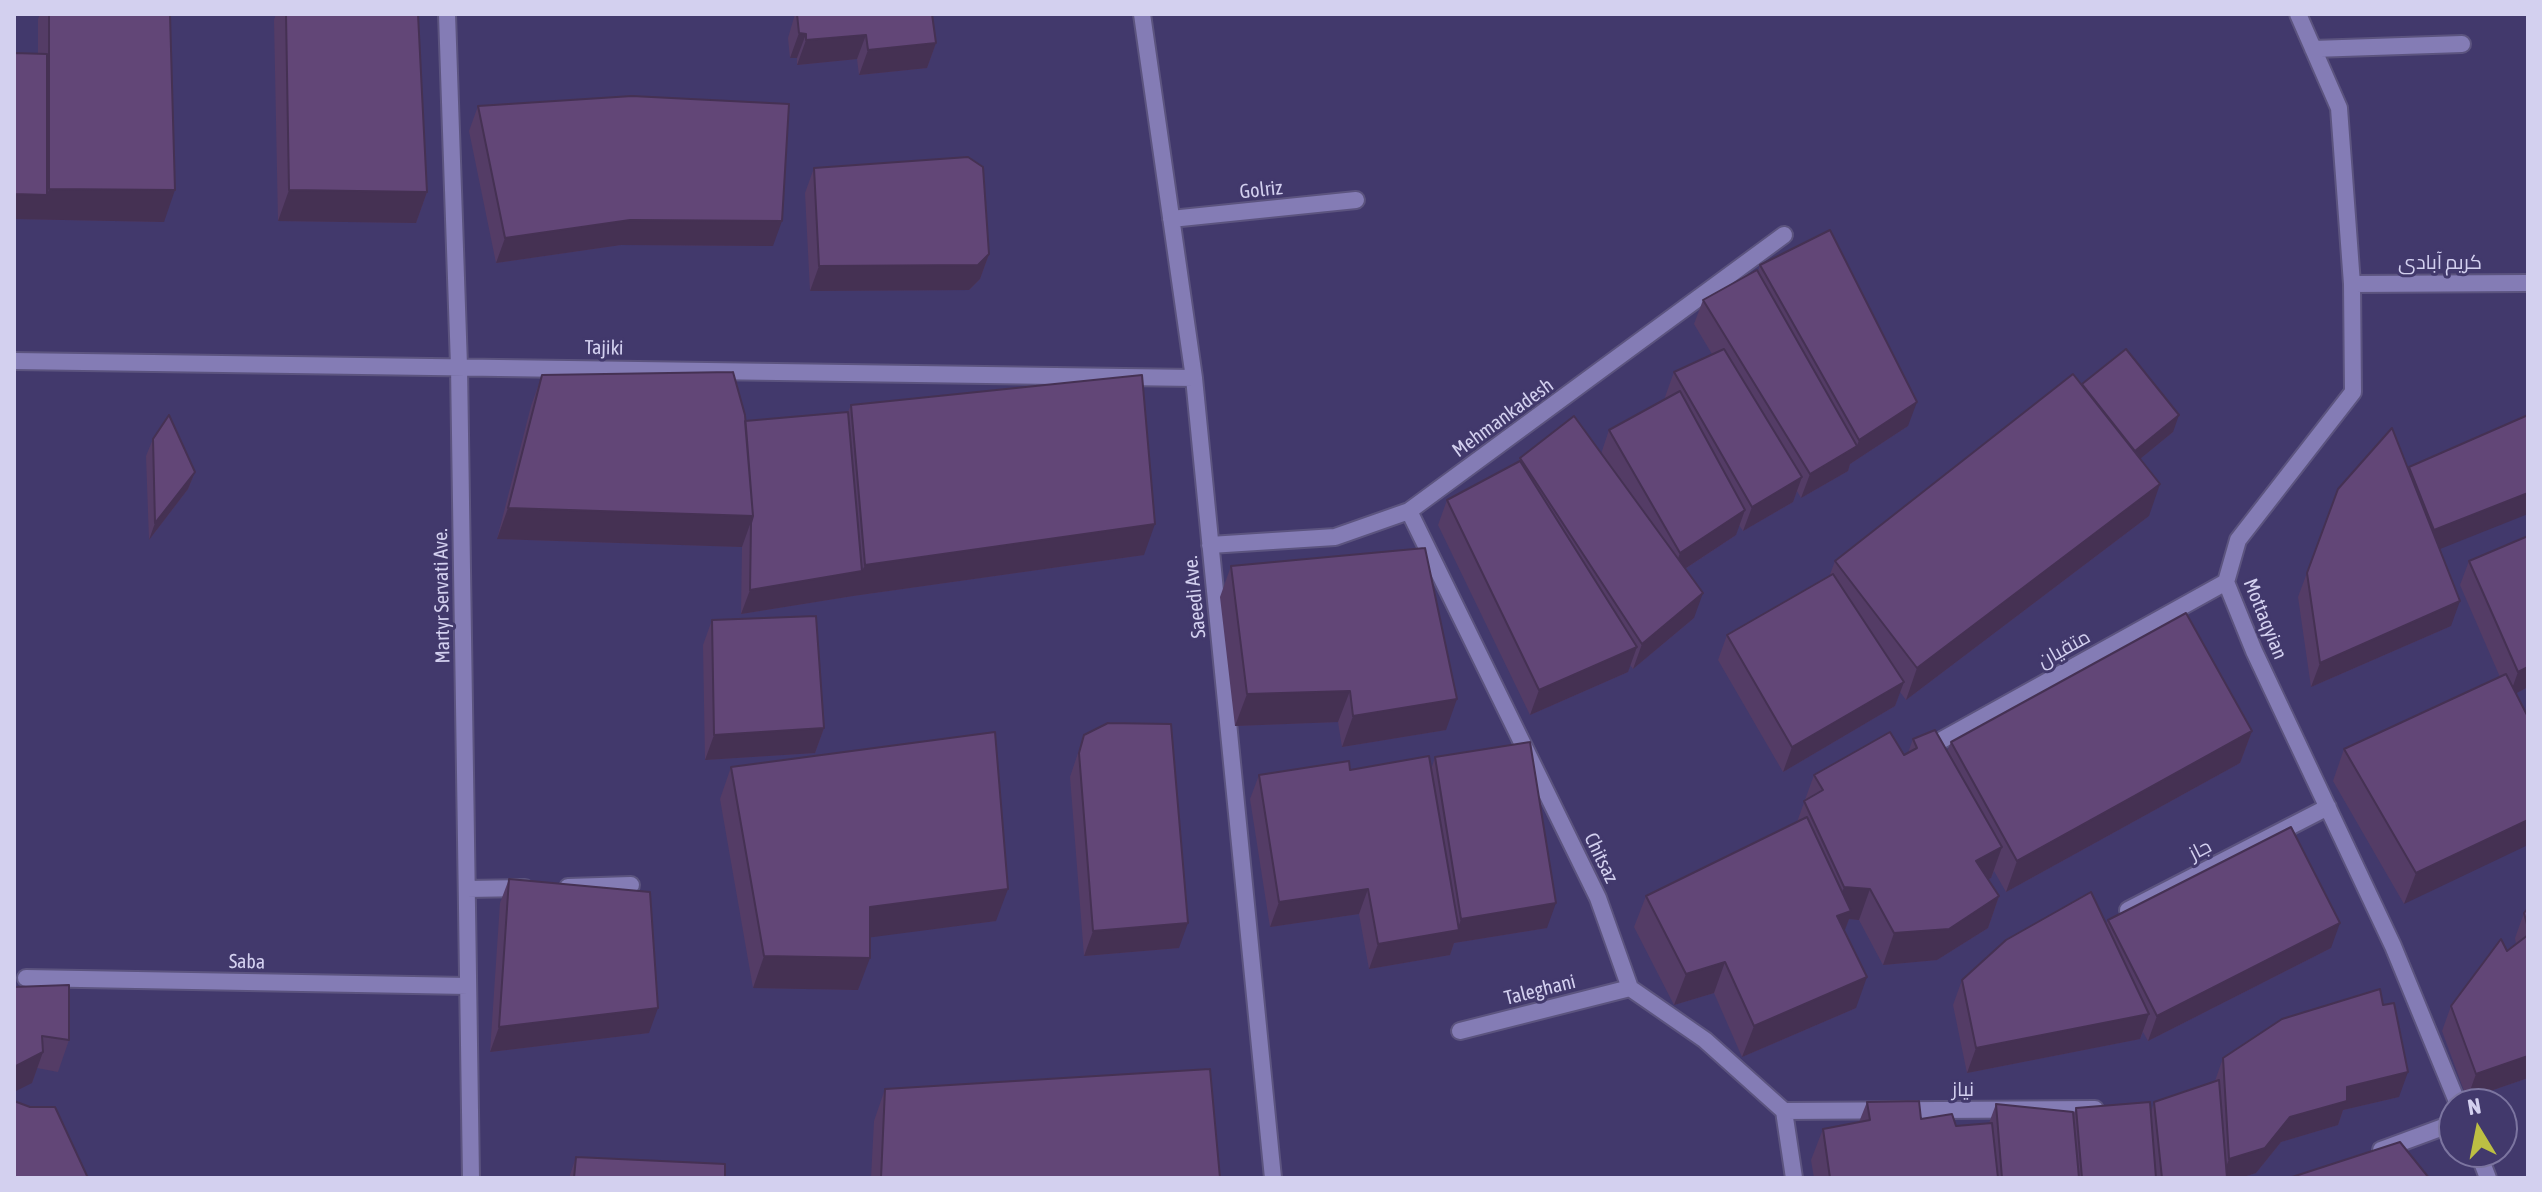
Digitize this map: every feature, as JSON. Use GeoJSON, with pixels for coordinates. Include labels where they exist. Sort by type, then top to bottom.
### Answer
{"type":"FeatureCollection","features":[{"type":"Feature","properties":{"kind":"street","name":"Martyr Servati Ave."},"geometry":{"type":"LineString","coordinates":[[447,14],[459,366],[471,1178]]}},
{"type":"Feature","properties":{"kind":"street","name":"Saeedi Ave."},"geometry":{"type":"LineString","coordinates":[[1142,14],[1194,378],[1273,1178]]}},
{"type":"Feature","properties":{"kind":"street","name":"Mottaqyian"},"geometry":{"type":"LineString","coordinates":[[2298,14],[2339,108],[2352,284],[2353,392],[2238,540],[2226,582],[2254,651],[2393,946],[2451,1088]]}},
{"type":"Feature","properties":{"kind":"street"},"geometry":{"type":"LineString","coordinates":[[2313,49],[2462,44]]}},
{"type":"Feature","properties":{"kind":"street","name":"Golriz"},"geometry":{"type":"LineString","coordinates":[[1171,219],[1356,200]]}},
{"type":"Feature","properties":{"kind":"street","name":"Mehmankadesh"},"geometry":{"type":"LineString","coordinates":[[1210,545],[1335,537],[1409,511],[1784,235]]}},
{"type":"Feature","properties":{"kind":"street","name":"کریم آبادی"},"geometry":{"type":"LineString","coordinates":[[2352,284],[2528,283]]}},
{"type":"Feature","properties":{"kind":"street","name":"Tajiki"},"geometry":{"type":"LineString","coordinates":[[14,361],[1194,378]]}},
{"type":"Feature","properties":{"kind":"street","name":"Chitsaz"},"geometry":{"type":"LineString","coordinates":[[1409,511],[1598,898],[1630,988]]}},
{"type":"Feature","properties":{"kind":"street","name":"متقیان"},"geometry":{"type":"LineString","coordinates":[[1921,752],[2226,582]]}},
{"type":"Feature","properties":{"kind":"street","name":"جاز"},"geometry":{"type":"LineString","coordinates":[[2119,915],[2328,807]]}},
{"type":"Feature","properties":{"kind":"street"},"geometry":{"type":"LineString","coordinates":[[467,889],[631,885]]}},
{"type":"Feature","properties":{"kind":"street","name":"Saba"},"geometry":{"type":"LineString","coordinates":[[26,978],[468,986]]}},
{"type":"Feature","properties":{"kind":"street"},"geometry":{"type":"LineString","coordinates":[[1630,988],[1705,1040],[1784,1111],[1794,1178]]}},
{"type":"Feature","properties":{"kind":"street","name":"Taleghani"},"geometry":{"type":"LineString","coordinates":[[1460,1031],[1630,988]]}},
{"type":"Feature","properties":{"kind":"street","name":"نیاز"},"geometry":{"type":"LineString","coordinates":[[1784,1111],[2110,1109]]}},
{"type":"Feature","properties":{"kind":"street"},"geometry":{"type":"LineString","coordinates":[[2365,1156],[2438,1129]]}},
{"type":"Feature","properties":{"kind":"building"},"geometry":{"type":"Polygon","coordinates":[[[49,14],[170,14],[175,190],[49,189],[49,14]]]}},
{"type":"Feature","properties":{"kind":"building"},"geometry":{"type":"Polygon","coordinates":[[[286,14],[418,14],[427,192],[289,190],[286,14]]]}},
{"type":"Feature","properties":{"kind":"building"},"geometry":{"type":"Polygon","coordinates":[[[797,14],[932,14],[936,43],[868,50],[866,35],[806,40],[806,34],[799,33],[797,14]]]}},
{"type":"Feature","properties":{"kind":"building"},"geometry":{"type":"Polygon","coordinates":[[[14,53],[47,54],[47,195],[14,194],[14,53]]]}},
{"type":"Feature","properties":{"kind":"building"},"geometry":{"type":"Polygon","coordinates":[[[632,96],[789,104],[782,221],[630,220],[505,238],[478,106],[632,96]]]}},
{"type":"Feature","properties":{"kind":"building"},"geometry":{"type":"Polygon","coordinates":[[[968,157],[983,167],[989,254],[978,265],[819,266],[814,168],[968,157]]]}},
{"type":"Feature","properties":{"kind":"building"},"geometry":{"type":"Polygon","coordinates":[[[1830,230],[1917,402],[1859,440],[1760,265],[1830,230]]]}},
{"type":"Feature","properties":{"kind":"building"},"geometry":{"type":"Polygon","coordinates":[[[1757,270],[1857,446],[1810,474],[1703,300],[1757,270]]]}},
{"type":"Feature","properties":{"kind":"building"},"geometry":{"type":"Polygon","coordinates":[[[1724,349],[1802,477],[1752,507],[1674,372],[1724,349]]]}},
{"type":"Feature","properties":{"kind":"building"},"geometry":{"type":"Polygon","coordinates":[[[2126,349],[2179,415],[2135,451],[2082,384],[2126,349]]]}},
{"type":"Feature","properties":{"kind":"building"},"geometry":{"type":"Polygon","coordinates":[[[733,372],[745,415],[753,516],[508,508],[542,375],[733,372]]]}},
{"type":"Feature","properties":{"kind":"building"},"geometry":{"type":"Polygon","coordinates":[[[2073,374],[2160,484],[1917,668],[1835,561],[2073,374]]]}},
{"type":"Feature","properties":{"kind":"building"},"geometry":{"type":"Polygon","coordinates":[[[1142,375],[1155,524],[865,565],[851,405],[1142,375]]]}},
{"type":"Feature","properties":{"kind":"building"},"geometry":{"type":"Polygon","coordinates":[[[1680,391],[1745,510],[1680,553],[1609,430],[1680,391]]]}},
{"type":"Feature","properties":{"kind":"building"},"geometry":{"type":"Polygon","coordinates":[[[848,412],[862,571],[750,590],[753,516],[745,421],[848,412]]]}},
{"type":"Feature","properties":{"kind":"building"},"geometry":{"type":"Polygon","coordinates":[[[169,415],[195,472],[155,523],[153,439],[169,415]]]}},
{"type":"Feature","properties":{"kind":"building"},"geometry":{"type":"Polygon","coordinates":[[[2528,415],[2528,493],[2434,530],[2409,467],[2528,415]]]}},
{"type":"Feature","properties":{"kind":"building"},"geometry":{"type":"Polygon","coordinates":[[[1574,416],[1703,593],[1642,644],[1520,458],[1574,416]]]}},
{"type":"Feature","properties":{"kind":"building"},"geometry":{"type":"Polygon","coordinates":[[[2392,428],[2460,601],[2320,663],[2307,573],[2338,489],[2392,428]]]}},
{"type":"Feature","properties":{"kind":"building"},"geometry":{"type":"Polygon","coordinates":[[[1520,461],[1637,647],[1539,690],[1447,500],[1520,461]]]}},
{"type":"Feature","properties":{"kind":"building"},"geometry":{"type":"Polygon","coordinates":[[[2528,536],[2528,667],[2518,672],[2469,561],[2528,536]]]}},
{"type":"Feature","properties":{"kind":"building"},"geometry":{"type":"Polygon","coordinates":[[[1425,548],[1457,699],[1353,716],[1350,691],[1247,694],[1231,566],[1425,548]]]}},
{"type":"Feature","properties":{"kind":"building"},"geometry":{"type":"Polygon","coordinates":[[[1833,574],[1904,682],[1792,747],[1727,635],[1833,574]]]}},
{"type":"Feature","properties":{"kind":"building"},"geometry":{"type":"Polygon","coordinates":[[[2186,613],[2252,731],[2017,861],[1951,742],[2186,613]]]}},
{"type":"Feature","properties":{"kind":"building"},"geometry":{"type":"Polygon","coordinates":[[[816,616],[824,728],[714,735],[712,620],[816,616]]]}},
{"type":"Feature","properties":{"kind":"building"},"geometry":{"type":"Polygon","coordinates":[[[2506,674],[2528,717],[2528,820],[2416,873],[2344,749],[2506,674]]]}},
{"type":"Feature","properties":{"kind":"building"},"geometry":{"type":"Polygon","coordinates":[[[1108,723],[1171,724],[1188,923],[1093,931],[1079,753],[1084,735],[1108,723]]]}},
{"type":"Feature","properties":{"kind":"building"},"geometry":{"type":"Polygon","coordinates":[[[1935,730],[2002,847],[1976,861],[1999,896],[1949,929],[1894,933],[1870,889],[1844,887],[1804,801],[1823,790],[1814,775],[1890,732],[1904,755],[1917,748],[1913,739],[1935,730]]]}},
{"type":"Feature","properties":{"kind":"building"},"geometry":{"type":"Polygon","coordinates":[[[995,732],[1008,889],[870,907],[870,958],[764,956],[731,767],[995,732]]]}},
{"type":"Feature","properties":{"kind":"building"},"geometry":{"type":"Polygon","coordinates":[[[1530,742],[1556,903],[1461,919],[1435,757],[1530,742]]]}},
{"type":"Feature","properties":{"kind":"building"},"geometry":{"type":"Polygon","coordinates":[[[1429,756],[1459,930],[1378,944],[1368,889],[1279,902],[1259,775],[1349,761],[1350,770],[1429,756]]]}},
{"type":"Feature","properties":{"kind":"building"},"geometry":{"type":"Polygon","coordinates":[[[1807,817],[1851,911],[1837,916],[1867,977],[1754,1026],[1725,962],[1686,974],[1646,896],[1807,817]]]}},
{"type":"Feature","properties":{"kind":"building"},"geometry":{"type":"Polygon","coordinates":[[[2291,827],[2340,923],[2157,1016],[2108,920],[2291,827]]]}},
{"type":"Feature","properties":{"kind":"building"},"geometry":{"type":"Polygon","coordinates":[[[509,879],[650,892],[658,1008],[499,1027],[509,879]]]}},
{"type":"Feature","properties":{"kind":"building"},"geometry":{"type":"Polygon","coordinates":[[[2091,892],[2149,1014],[1976,1048],[1962,980],[2006,940],[2091,892]]]}},
{"type":"Feature","properties":{"kind":"building"},"geometry":{"type":"Polygon","coordinates":[[[2528,935],[2528,1056],[2476,1074],[2451,1006],[2501,939],[2507,951],[2528,935]]]}},
{"type":"Feature","properties":{"kind":"building"},"geometry":{"type":"Polygon","coordinates":[[[69,985],[69,1040],[42,1036],[43,1052],[14,1068],[14,987],[69,985]]]}},
{"type":"Feature","properties":{"kind":"building"},"geometry":{"type":"Polygon","coordinates":[[[2380,989],[2383,1005],[2394,1003],[2408,1072],[2347,1087],[2347,1101],[2290,1117],[2265,1148],[2229,1159],[2223,1058],[2282,1019],[2380,989]]]}},
{"type":"Feature","properties":{"kind":"building"},"geometry":{"type":"Polygon","coordinates":[[[1210,1069],[1220,1178],[881,1178],[885,1089],[1210,1069]]]}},
{"type":"Feature","properties":{"kind":"building"},"geometry":{"type":"Polygon","coordinates":[[[2219,1080],[2227,1178],[2162,1178],[2154,1102],[2219,1080]]]}},
{"type":"Feature","properties":{"kind":"building"},"geometry":{"type":"Polygon","coordinates":[[[14,1101],[30,1107],[55,1107],[88,1178],[14,1178],[14,1101]]]}},
{"type":"Feature","properties":{"kind":"building"},"geometry":{"type":"Polygon","coordinates":[[[1919,1101],[1921,1119],[1952,1114],[1956,1126],[1992,1123],[1998,1178],[1830,1178],[1823,1129],[1870,1120],[1867,1102],[1919,1101]]]}},
{"type":"Feature","properties":{"kind":"building"},"geometry":{"type":"Polygon","coordinates":[[[2150,1102],[2156,1178],[2082,1178],[2076,1108],[2150,1102]]]}},
{"type":"Feature","properties":{"kind":"building"},"geometry":{"type":"Polygon","coordinates":[[[1996,1104],[2073,1112],[2079,1178],[2002,1178],[1996,1104]]]}},
{"type":"Feature","properties":{"kind":"building"},"geometry":{"type":"Polygon","coordinates":[[[2400,1142],[2429,1178],[2289,1178],[2400,1142]]]}},
{"type":"Feature","properties":{"kind":"building"},"geometry":{"type":"Polygon","coordinates":[[[576,1157],[725,1164],[725,1178],[574,1178],[576,1157]]]}}]}
